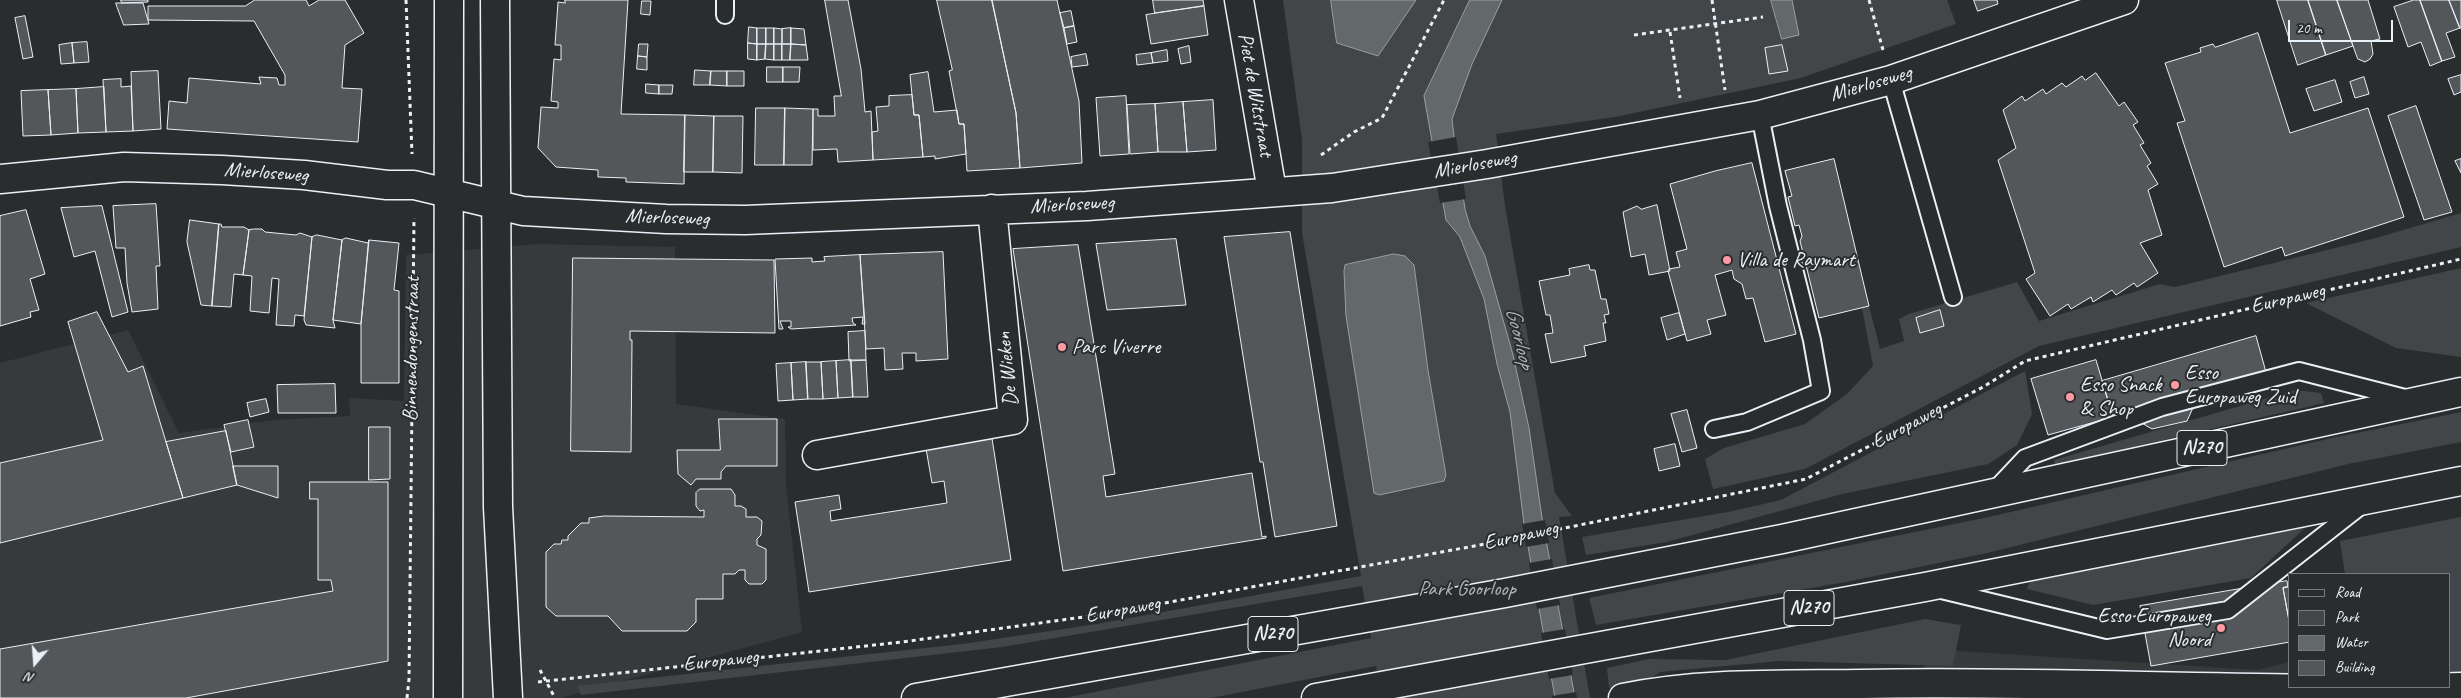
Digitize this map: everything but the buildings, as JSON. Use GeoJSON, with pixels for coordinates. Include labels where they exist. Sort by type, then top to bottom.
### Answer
{"type":"FeatureCollection","features":[{"type":"Feature","properties":{"kind":"main road","name":"Binnendongenstraat"},"geometry":{"type":"LineString","coordinates":[[448,698],[447,192],[449,0]]}},
{"type":"Feature","properties":{"kind":"main road"},"geometry":{"type":"LineString","coordinates":[[495,0],[498,507],[508,698]]}},
{"type":"Feature","properties":{"kind":"main road","name":"Piet de Witstraat"},"geometry":{"type":"LineString","coordinates":[[1239,0],[1272,191]]}},
{"type":"Feature","properties":{"kind":"main road","name":"Mierloseweg"},"geometry":{"type":"LineString","coordinates":[[0,178],[124,167],[304,175],[387,185],[414,185],[496,203],[523,211],[745,220],[1087,206],[1332,188],[1487,164],[1760,115],[1891,80],[2124,0]]}},
{"type":"Feature","properties":{"kind":"main road","name":"De Wieken"},"geometry":{"type":"LineString","coordinates":[[816,455],[1013,420],[992,209]]}},
{"type":"Feature","properties":{"kind":"main road","name":"N270"},"geometry":{"type":"LineString","coordinates":[[916,698],[1584,578],[1990,496],[2414,400],[2461,392]]}},
{"type":"Feature","properties":{"kind":"main road","name":"N270"},"geometry":{"type":"LineString","coordinates":[[1316,698],[1925,586],[2461,481]]}},
{"type":"Feature","properties":{"kind":"main road"},"geometry":{"type":"LineString","coordinates":[[1623,698],[1659,691],[1778,684],[1925,683],[2390,694],[2451,688]]}},
{"type":"Feature","properties":{"kind":"lane"},"geometry":{"type":"LineString","coordinates":[[1891,80],[1953,297]]}},
{"type":"Feature","properties":{"kind":"lane"},"geometry":{"type":"LineString","coordinates":[[1714,428],[1747,422],[1821,391],[1812,340],[1778,206],[1760,115]]}},
{"type":"Feature","properties":{"kind":"lane"},"geometry":{"type":"LineString","coordinates":[[1990,496],[2024,458],[2162,407],[2299,371],[2414,400]]}},
{"type":"Feature","properties":{"kind":"lane"},"geometry":{"type":"LineString","coordinates":[[1925,586],[2107,630],[2228,610],[2368,499]]}},
{"type":"Feature","properties":{"kind":"path","name":"Binnendongenstraat"},"geometry":{"type":"LineString","coordinates":[[406,0],[414,185],[409,680],[407,698]]}},
{"type":"Feature","properties":{"kind":"path"},"geometry":{"type":"LineString","coordinates":[[1317,158],[1354,132],[1382,118],[1444,0]]}},
{"type":"Feature","properties":{"kind":"path"},"geometry":{"type":"LineString","coordinates":[[1712,0],[1729,120]]}},
{"type":"Feature","properties":{"kind":"path"},"geometry":{"type":"LineString","coordinates":[[1869,0],[1891,80]]}},
{"type":"Feature","properties":{"kind":"path"},"geometry":{"type":"LineString","coordinates":[[1634,35],[1763,16]]}},
{"type":"Feature","properties":{"kind":"path"},"geometry":{"type":"LineString","coordinates":[[1670,32],[1684,128]]}},
{"type":"Feature","properties":{"kind":"path","name":"Europaweg"},"geometry":{"type":"LineString","coordinates":[[555,698],[544,680],[902,642],[1105,614],[1496,542],[1806,479],[1983,387],[2025,361],[2461,259]]}},
{"type":"Feature","properties":{"kind":"shaded area"},"geometry":{"type":"Polygon","coordinates":[[[536,244],[675,247],[676,404],[785,419],[786,486],[802,632],[561,698],[0,698],[0,363],[128,330],[179,433],[274,420],[350,416],[349,398],[404,401],[406,255],[536,244]]]}},
{"type":"Feature","properties":{"kind":"shaded area"},"geometry":{"type":"Polygon","coordinates":[[[2461,621],[2461,698],[1921,698],[1926,649],[2257,670],[2288,662],[2288,688],[2451,688],[2451,624],[2461,621]]]}},
{"type":"Feature","properties":{"kind":"green space","name":"Park Goorloop"},"geometry":{"type":"Polygon","coordinates":[[[1283,0],[1947,0],[1956,24],[1801,78],[1615,117],[1496,134],[1505,206],[1555,493],[1572,516],[1559,517],[1590,698],[1382,698],[1376,666],[1211,698],[1064,698],[1371,638],[1362,586],[1002,647],[581,695],[577,686],[962,644],[1097,624],[1361,576],[1302,233],[1302,140],[1283,0]]]}},
{"type":"Feature","properties":{"kind":"green space"},"geometry":{"type":"Polygon","coordinates":[[[2461,213],[2461,247],[2039,346],[1805,469],[1713,489],[1705,459],[1724,448],[1805,424],[1847,394],[1873,366],[1862,308],[1869,306],[1880,349],[1904,341],[1899,319],[1909,314],[2017,282],[2039,321],[2160,284],[2175,287],[2376,238],[2461,213]]]}},
{"type":"Feature","properties":{"kind":"green space"},"geometry":{"type":"Polygon","coordinates":[[[2461,268],[2461,357],[2396,348],[2306,303],[2461,268]]]}},
{"type":"Feature","properties":{"kind":"green space"},"geometry":{"type":"Polygon","coordinates":[[[2025,371],[2032,414],[2017,445],[1988,464],[1842,494],[1667,542],[1586,555],[1582,537],[1728,512],[1781,500],[2025,371]]]}},
{"type":"Feature","properties":{"kind":"green space"},"geometry":{"type":"Polygon","coordinates":[[[2295,390],[2321,393],[2324,403],[2055,465],[2054,460],[2295,390]]]}},
{"type":"Feature","properties":{"kind":"green space"},"geometry":{"type":"Polygon","coordinates":[[[2461,412],[2461,442],[2348,464],[1987,553],[1846,582],[1596,625],[1589,598],[1989,517],[2332,438],[2461,412]]]}},
{"type":"Feature","properties":{"kind":"green space"},"geometry":{"type":"Polygon","coordinates":[[[2461,517],[2461,671],[2451,671],[2451,573],[2345,573],[2340,541],[2461,517]]]}},
{"type":"Feature","properties":{"kind":"green space"},"geometry":{"type":"Polygon","coordinates":[[[2308,525],[2251,578],[2093,605],[2027,589],[2030,580],[2308,525]]]}},
{"type":"Feature","properties":{"kind":"green space"},"geometry":{"type":"Polygon","coordinates":[[[1925,619],[1961,625],[1953,666],[1780,661],[1660,672],[1643,684],[1609,688],[1607,668],[1649,659],[1725,660],[1925,619]]]}},
{"type":"Feature","properties":{"kind":"water"},"geometry":{"type":"Polygon","coordinates":[[[1331,0],[1416,0],[1378,56],[1337,43],[1331,0]]]}},
{"type":"Feature","properties":{"kind":"water"},"geometry":{"type":"Polygon","coordinates":[[[1470,0],[1502,0],[1472,64],[1452,119],[1454,136],[1465,209],[1470,226],[1485,256],[1513,355],[1529,428],[1542,518],[1575,698],[1555,698],[1524,524],[1510,412],[1497,364],[1484,299],[1460,237],[1446,220],[1424,96],[1470,0]]]}},
{"type":"Feature","properties":{"kind":"water"},"geometry":{"type":"Polygon","coordinates":[[[1771,0],[1792,0],[1799,35],[1782,39],[1771,0]]]}},
{"type":"Feature","properties":{"kind":"water"},"geometry":{"type":"Polygon","coordinates":[[[1394,254],[1405,256],[1414,265],[1428,370],[1446,475],[1444,481],[1379,495],[1374,493],[1346,316],[1344,271],[1345,265],[1394,254]]]}},
{"type":"Feature","properties":{"kind":"pier"},"geometry":{"type":"Polygon","coordinates":[[[1456,137],[1466,199],[1440,203],[1428,142],[1456,137]]]}},
{"type":"Feature","properties":{"kind":"pier"},"geometry":{"type":"Polygon","coordinates":[[[1545,520],[1549,543],[1526,547],[1522,524],[1545,520]]]}},
{"type":"Feature","properties":{"kind":"pier"},"geometry":{"type":"Polygon","coordinates":[[[1552,559],[1560,605],[1537,609],[1529,563],[1552,559]]]}},
{"type":"Feature","properties":{"kind":"pier"},"geometry":{"type":"Polygon","coordinates":[[[1565,629],[1573,675],[1549,679],[1541,633],[1565,629]]]}},
{"type":"Feature","properties":{"kind":"pier"},"geometry":{"type":"Polygon","coordinates":[[[1576,692],[1577,698],[1553,698],[1552,696],[1576,692]]]}},
{"type":"Feature","properties":{"kind":"place","name":"Villa de Raymart"},"geometry":{"type":"Point","coordinates":[1727,260]}},
{"type":"Feature","properties":{"kind":"place","name":"Parc Viverre"},"geometry":{"type":"Point","coordinates":[1062,347]}},
{"type":"Feature","properties":{"kind":"place","name":"Esso Europaweg Zuid"},"geometry":{"type":"Point","coordinates":[2175,385]}},
{"type":"Feature","properties":{"kind":"place","name":"Esso Snack & Shop"},"geometry":{"type":"Point","coordinates":[2070,397]}},
{"type":"Feature","properties":{"kind":"place","name":"Esso Europaweg Noord"},"geometry":{"type":"Point","coordinates":[2221,628]}},
{"type":"Feature","properties":{"kind":"water label","name":"Goorloop"},"geometry":{"type":"Point","coordinates":[1519,338]}}]}
